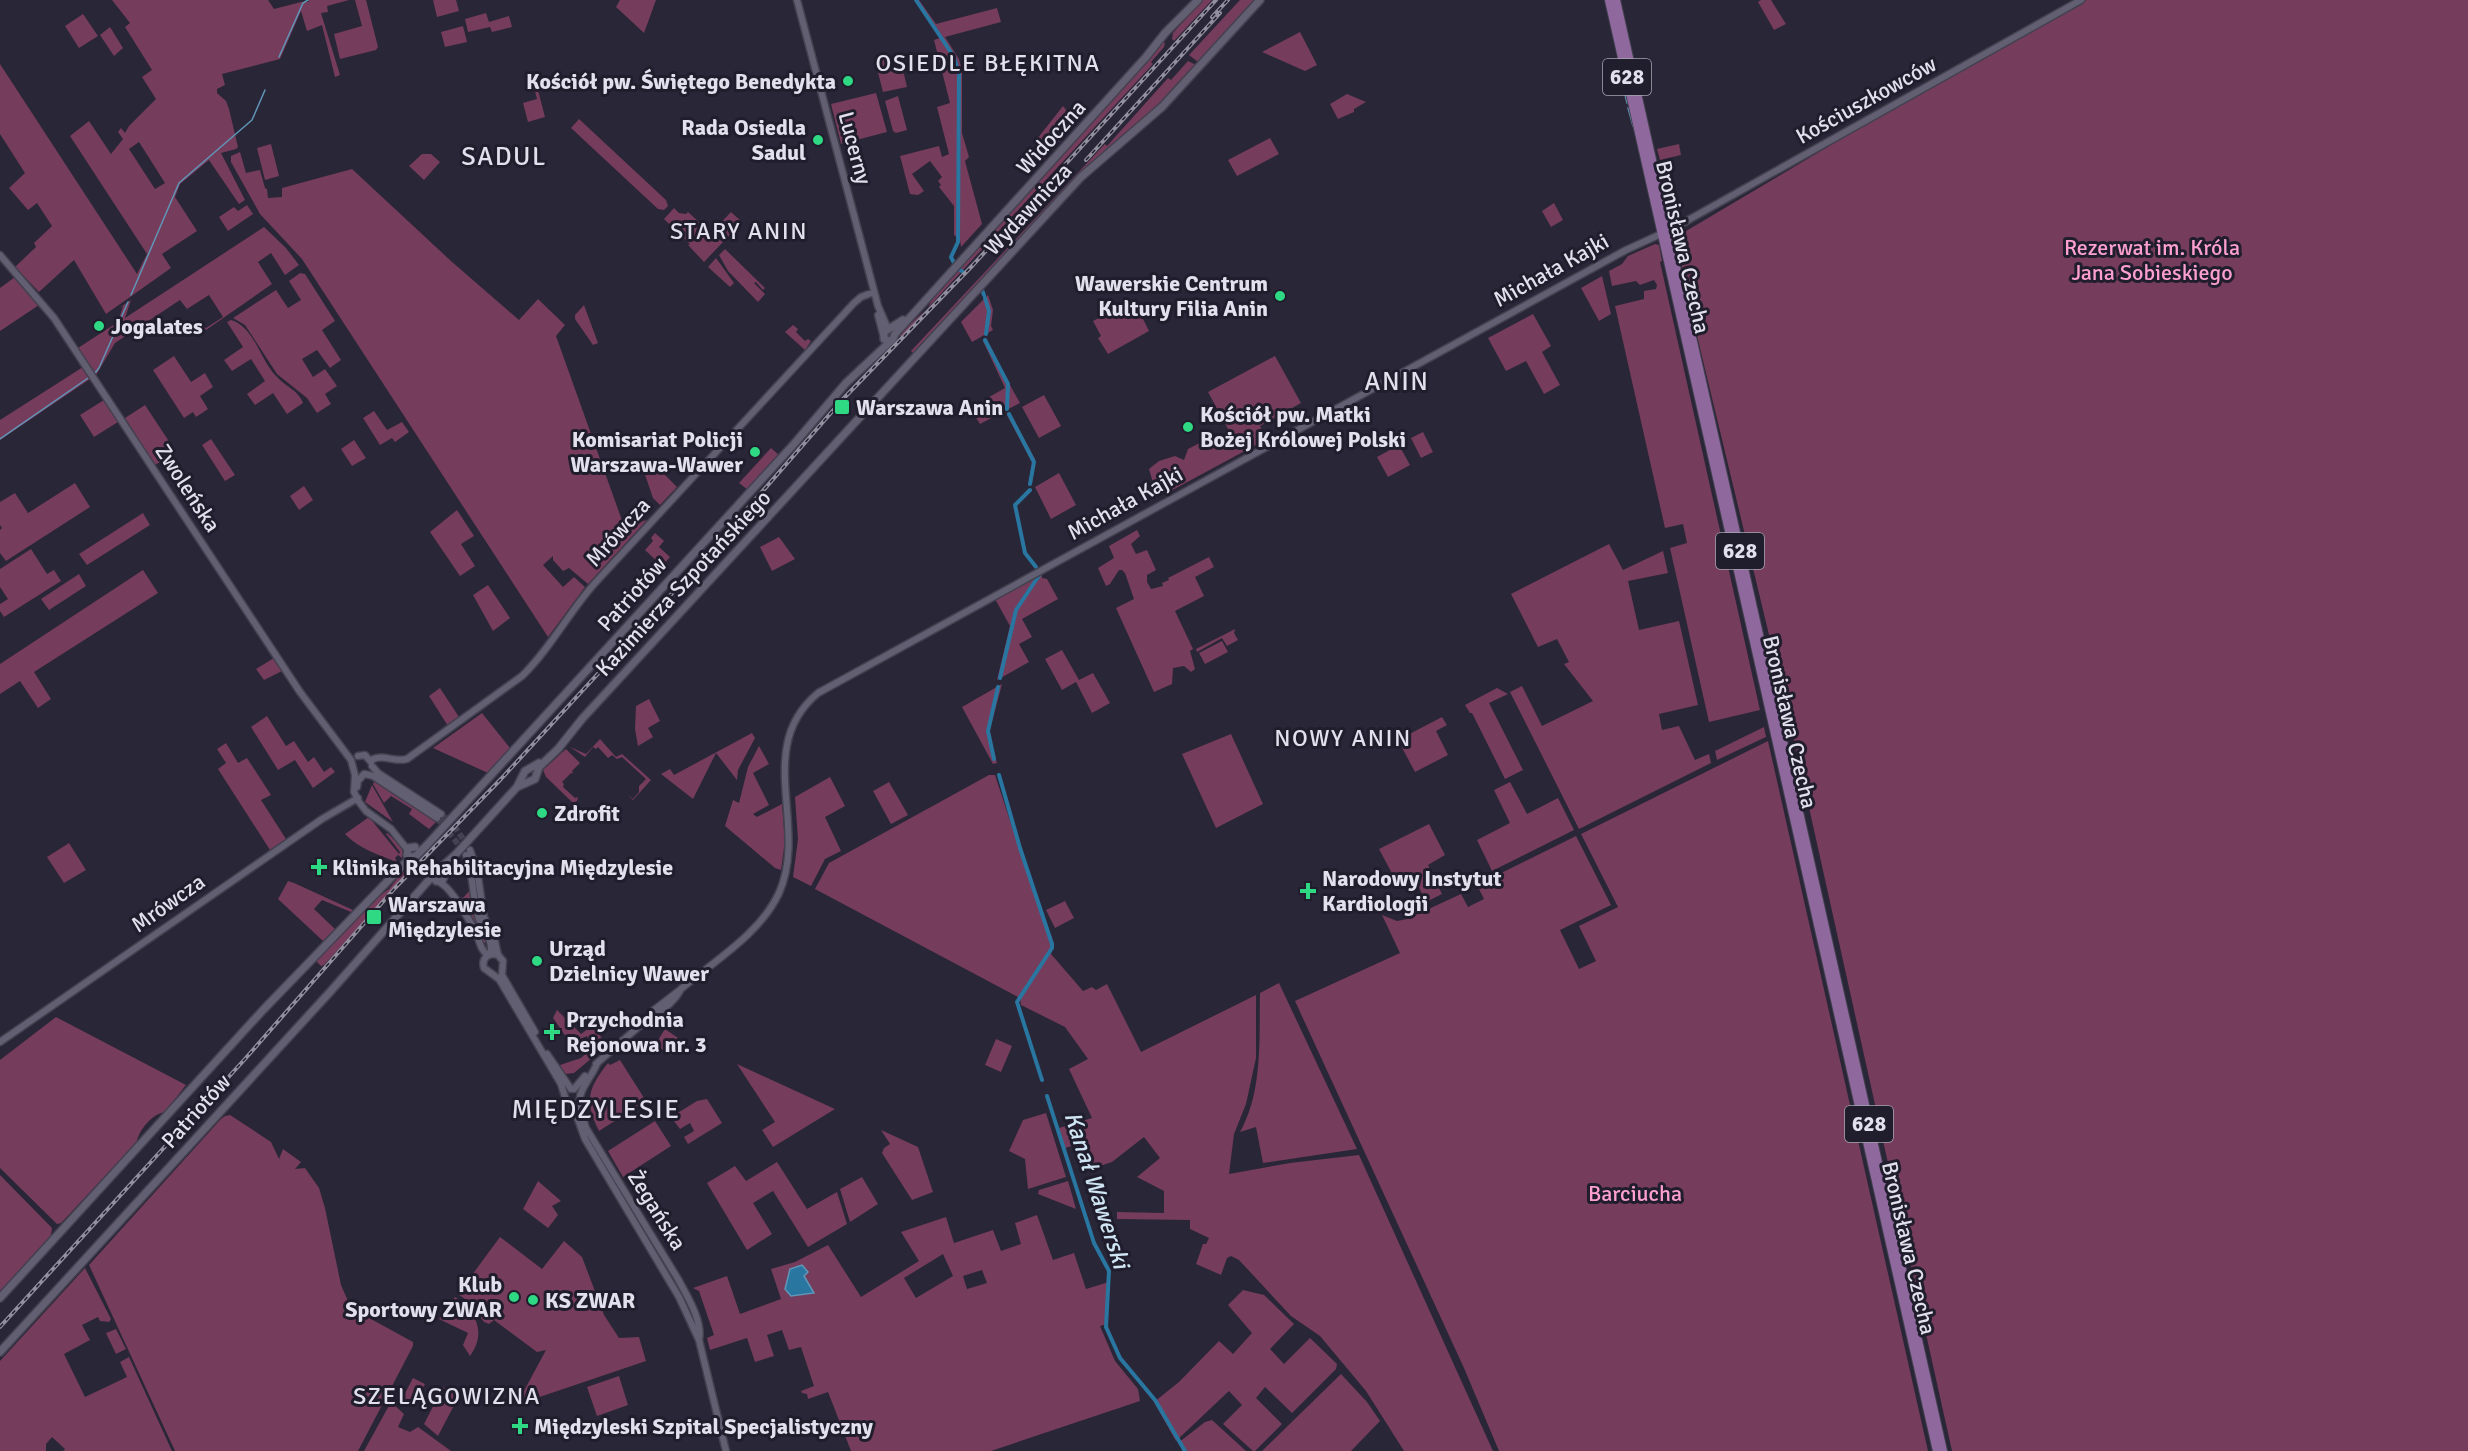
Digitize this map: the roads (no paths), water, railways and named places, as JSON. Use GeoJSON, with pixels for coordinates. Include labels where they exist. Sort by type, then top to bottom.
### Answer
{"type":"FeatureCollection","features":[{"type":"Feature","properties":{"kind":"main road","name":"Widoczna"},"geometry":{"type":"LineString","coordinates":[[888,334],[930,296],[1123,84],[1165,33],[1198,0]]}},
{"type":"Feature","properties":{"kind":"main road","name":"Wydawnicza"},"geometry":{"type":"LineString","coordinates":[[830,450],[1081,177],[1162,107],[1260,0]]}},
{"type":"Feature","properties":{"kind":"main road","name":"Bronisława Czecha"},"geometry":{"type":"LineString","coordinates":[[1609,0],[1943,1451]]}},
{"type":"Feature","properties":{"kind":"main road","name":"Bronisława Czecha"},"geometry":{"type":"LineString","coordinates":[[1616,0],[1664,232],[1936,1451]]}},
{"type":"Feature","properties":{"kind":"main road","name":"Patriotów"},"geometry":{"type":"LineString","coordinates":[[0,1298],[271,1002],[399,868],[411,851],[430,841],[794,444],[888,334]]}},
{"type":"Feature","properties":{"kind":"main road","name":"Kazimierza Szpotańskiego"},"geometry":{"type":"LineString","coordinates":[[534,770],[830,450]]}},
{"type":"Feature","properties":{"kind":"main road"},"geometry":{"type":"LineString","coordinates":[[440,877],[453,856],[526,778],[527,769],[534,770],[535,779],[526,778]]}},
{"type":"Feature","properties":{"kind":"main road","name":"Patriotów"},"geometry":{"type":"LineString","coordinates":[[0,1352],[419,893],[440,877]]}},
{"type":"Feature","properties":{"kind":"street","name":"Lucerny"},"geometry":{"type":"LineString","coordinates":[[797,0],[881,320],[888,334]]}},
{"type":"Feature","properties":{"kind":"street","name":"Kościuszkowców"},"geometry":{"type":"LineString","coordinates":[[1664,232],[2081,0]]}},
{"type":"Feature","properties":{"kind":"street","name":"Michała Kajki"},"geometry":{"type":"LineString","coordinates":[[573,1095],[598,1062],[654,1010],[756,926],[779,892],[787,867],[789,846],[784,756],[790,731],[801,710],[818,693],[1620,253],[1664,232]]}},
{"type":"Feature","properties":{"kind":"street","name":"Zwoleńska"},"geometry":{"type":"LineString","coordinates":[[0,255],[44,304],[300,692],[315,714],[341,744],[352,762]]}},
{"type":"Feature","properties":{"kind":"street","name":"Mrówcza"},"geometry":{"type":"LineString","coordinates":[[371,763],[381,756],[397,760],[407,759],[507,688],[525,672],[580,600],[673,498],[854,303],[861,297],[874,292]]}},
{"type":"Feature","properties":{"kind":"street","name":"Zwoleńska"},"geometry":{"type":"LineString","coordinates":[[341,744],[358,756]]}},
{"type":"Feature","properties":{"kind":"street"},"geometry":{"type":"LineString","coordinates":[[354,770],[373,776],[439,816],[371,763],[365,755],[358,756],[352,762],[354,787],[358,798],[364,806],[393,827],[411,851]]}},
{"type":"Feature","properties":{"kind":"street"},"geometry":{"type":"LineString","coordinates":[[358,798],[357,783],[371,763]]}},
{"type":"Feature","properties":{"kind":"street","name":"Mrówcza"},"geometry":{"type":"LineString","coordinates":[[0,1042],[322,819],[358,798]]}},
{"type":"Feature","properties":{"kind":"street"},"geometry":{"type":"LineString","coordinates":[[480,944],[483,961],[486,971],[492,974],[502,969],[503,961],[498,955],[494,937],[484,917],[477,870],[468,852],[479,918],[491,943],[489,955],[483,961]]}},
{"type":"Feature","properties":{"kind":"street"},"geometry":{"type":"LineString","coordinates":[[440,877],[489,955]]}},
{"type":"Feature","properties":{"kind":"street"},"geometry":{"type":"LineString","coordinates":[[489,955],[498,955]]}},
{"type":"Feature","properties":{"kind":"street","name":"Żegańska"},"geometry":{"type":"LineString","coordinates":[[502,969],[504,978],[573,1095],[585,1138],[679,1297],[699,1340],[726,1451]]}},
{"type":"Feature","properties":{"kind":"street","name":"Żegańska"},"geometry":{"type":"LineString","coordinates":[[492,974],[499,979],[573,1095]]}},
{"type":"Feature","properties":{"kind":"water"},"geometry":{"type":"Polygon","coordinates":[[[802,1265],[808,1272],[804,1276],[814,1293],[791,1296],[785,1289],[790,1269],[802,1265]]]}},
{"type":"Feature","properties":{"kind":"waterway"},"geometry":{"type":"LineString","coordinates":[[279,57],[303,3],[308,0]]}},
{"type":"Feature","properties":{"kind":"waterway","name":"Kanał Wawerski"},"geometry":{"type":"LineString","coordinates":[[916,0],[954,57],[959,74],[958,242],[951,257],[955,265]]}},
{"type":"Feature","properties":{"kind":"waterway"},"geometry":{"type":"LineString","coordinates":[[1623,86],[1627,103]]}},
{"type":"Feature","properties":{"kind":"waterway"},"geometry":{"type":"LineString","coordinates":[[131,295],[179,183],[252,120],[265,90]]}},
{"type":"Feature","properties":{"kind":"waterway"},"geometry":{"type":"LineString","coordinates":[[1628,108],[1633,126]]}},
{"type":"Feature","properties":{"kind":"waterway","name":"Kanał Wawerski"},"geometry":{"type":"LineString","coordinates":[[959,269],[963,272]]}},
{"type":"Feature","properties":{"kind":"waterway","name":"Kanał Wawerski"},"geometry":{"type":"LineString","coordinates":[[982,290],[984,295]]}},
{"type":"Feature","properties":{"kind":"waterway","name":"Kanał Wawerski"},"geometry":{"type":"LineString","coordinates":[[985,298],[989,311],[986,334]]}},
{"type":"Feature","properties":{"kind":"waterway"},"geometry":{"type":"LineString","coordinates":[[95,373],[128,302]]}},
{"type":"Feature","properties":{"kind":"waterway","name":"Kanał Wawerski"},"geometry":{"type":"LineString","coordinates":[[985,340],[1008,384],[1007,409]]}},
{"type":"Feature","properties":{"kind":"waterway"},"geometry":{"type":"LineString","coordinates":[[0,439],[91,376]]}},
{"type":"Feature","properties":{"kind":"waterway","name":"Kanał Wawerski"},"geometry":{"type":"LineString","coordinates":[[1009,414],[1034,462],[1030,484]]}},
{"type":"Feature","properties":{"kind":"waterway","name":"Kanał Wawerski"},"geometry":{"type":"LineString","coordinates":[[1030,490],[1015,505],[1025,553],[1036,567]]}},
{"type":"Feature","properties":{"kind":"waterway","name":"Kanał Wawerski"},"geometry":{"type":"LineString","coordinates":[[1000,678],[1016,610],[1040,574]]}},
{"type":"Feature","properties":{"kind":"waterway","name":"Kanał Wawerski"},"geometry":{"type":"LineString","coordinates":[[994,759],[988,731],[998,687]]}},
{"type":"Feature","properties":{"kind":"waterway","name":"Kanał Wawerski"},"geometry":{"type":"LineString","coordinates":[[999,775],[1020,848],[1052,944],[1052,948],[1017,1002],[1042,1080]]}},
{"type":"Feature","properties":{"kind":"waterway","name":"Kanał Wawerski"},"geometry":{"type":"LineString","coordinates":[[1047,1096],[1094,1243],[1109,1271],[1106,1327],[1120,1358],[1155,1400],[1185,1451]]}},
{"type":"Feature","properties":{"kind":"tunnel"},"geometry":{"type":"LineString","coordinates":[[441,814],[457,830],[470,850]]}},
{"type":"Feature","properties":{"kind":"tunnel"},"geometry":{"type":"LineString","coordinates":[[437,818],[463,850]]}},
{"type":"Feature","properties":{"kind":"railway"},"geometry":{"type":"LineString","coordinates":[[0,1327],[245,1059],[394,889],[501,779],[700,563],[843,399],[973,265],[1216,0]]}},
{"type":"Feature","properties":{"kind":"railway"},"geometry":{"type":"LineString","coordinates":[[1212,17],[1228,0]]}},
{"type":"Feature","properties":{"kind":"railway"},"geometry":{"type":"LineString","coordinates":[[1086,160],[1220,13]]}},
{"type":"Feature","properties":{"kind":"place","name":"Kościół pw. Świętego Benedykta"},"geometry":{"type":"Point","coordinates":[848,81]}},
{"type":"Feature","properties":{"kind":"place","name":"Rada Osiedla Sadul"},"geometry":{"type":"Point","coordinates":[818,140]}},
{"type":"Feature","properties":{"kind":"place","name":"Wawerskie Centrum Kultury Filia Anin"},"geometry":{"type":"Point","coordinates":[1280,296]}},
{"type":"Feature","properties":{"kind":"place","name":"Jogalates"},"geometry":{"type":"Point","coordinates":[99,326]}},
{"type":"Feature","properties":{"kind":"place","name":"Warszawa Anin"},"geometry":{"type":"Point","coordinates":[842,407]}},
{"type":"Feature","properties":{"kind":"place","name":"Kościół pw. Matki Bożej Królowej Polski"},"geometry":{"type":"Point","coordinates":[1188,427]}},
{"type":"Feature","properties":{"kind":"place","name":"Komisariat Policji Warszawa-Wawer"},"geometry":{"type":"Point","coordinates":[755,452]}},
{"type":"Feature","properties":{"kind":"place","name":"Zdrofit"},"geometry":{"type":"Point","coordinates":[542,813]}},
{"type":"Feature","properties":{"kind":"place","name":"Klinika Rehabilitacyjna Międzylesie"},"geometry":{"type":"Point","coordinates":[319,867]}},
{"type":"Feature","properties":{"kind":"place","name":"Narodowy Instytut Kardiologii"},"geometry":{"type":"Point","coordinates":[1308,891]}},
{"type":"Feature","properties":{"kind":"place","name":"Warszawa Międzylesie"},"geometry":{"type":"Point","coordinates":[374,917]}},
{"type":"Feature","properties":{"kind":"place","name":"Urząd Dzielnicy Wawer"},"geometry":{"type":"Point","coordinates":[537,961]}},
{"type":"Feature","properties":{"kind":"place","name":"Przychodnia Rejonowa nr. 3"},"geometry":{"type":"Point","coordinates":[552,1032]}},
{"type":"Feature","properties":{"kind":"place","name":"Klub Sportowy ZWAR"},"geometry":{"type":"Point","coordinates":[514,1297]}},
{"type":"Feature","properties":{"kind":"place","name":"KS ZWAR"},"geometry":{"type":"Point","coordinates":[533,1300]}},
{"type":"Feature","properties":{"kind":"place","name":"Międzyleski Szpital Specjalistyczny"},"geometry":{"type":"Point","coordinates":[520,1426]}},
{"type":"Feature","properties":{"kind":"district","name":"OSIEDLE BŁĘKITNA"},"geometry":{"type":"Point","coordinates":[988,63]}},
{"type":"Feature","properties":{"kind":"district","name":"SADUL"},"geometry":{"type":"Point","coordinates":[504,157]}},
{"type":"Feature","properties":{"kind":"district","name":"STARY ANIN"},"geometry":{"type":"Point","coordinates":[739,231]}},
{"type":"Feature","properties":{"kind":"district","name":"ANIN"},"geometry":{"type":"Point","coordinates":[1397,382]}},
{"type":"Feature","properties":{"kind":"district","name":"NOWY ANIN"},"geometry":{"type":"Point","coordinates":[1343,738]}},
{"type":"Feature","properties":{"kind":"district","name":"MIĘDZYLESIE"},"geometry":{"type":"Point","coordinates":[596,1110]}},
{"type":"Feature","properties":{"kind":"district","name":"SZELĄGOWIZNA"},"geometry":{"type":"Point","coordinates":[447,1396]}},
{"type":"Feature","properties":{"kind":"park label","name":"Rezerwat im. Króla Jana Sobieskiego"},"geometry":{"type":"Point","coordinates":[2152,260]}},
{"type":"Feature","properties":{"kind":"park label","name":"Barciucha"},"geometry":{"type":"Point","coordinates":[1635,1193]}}]}
